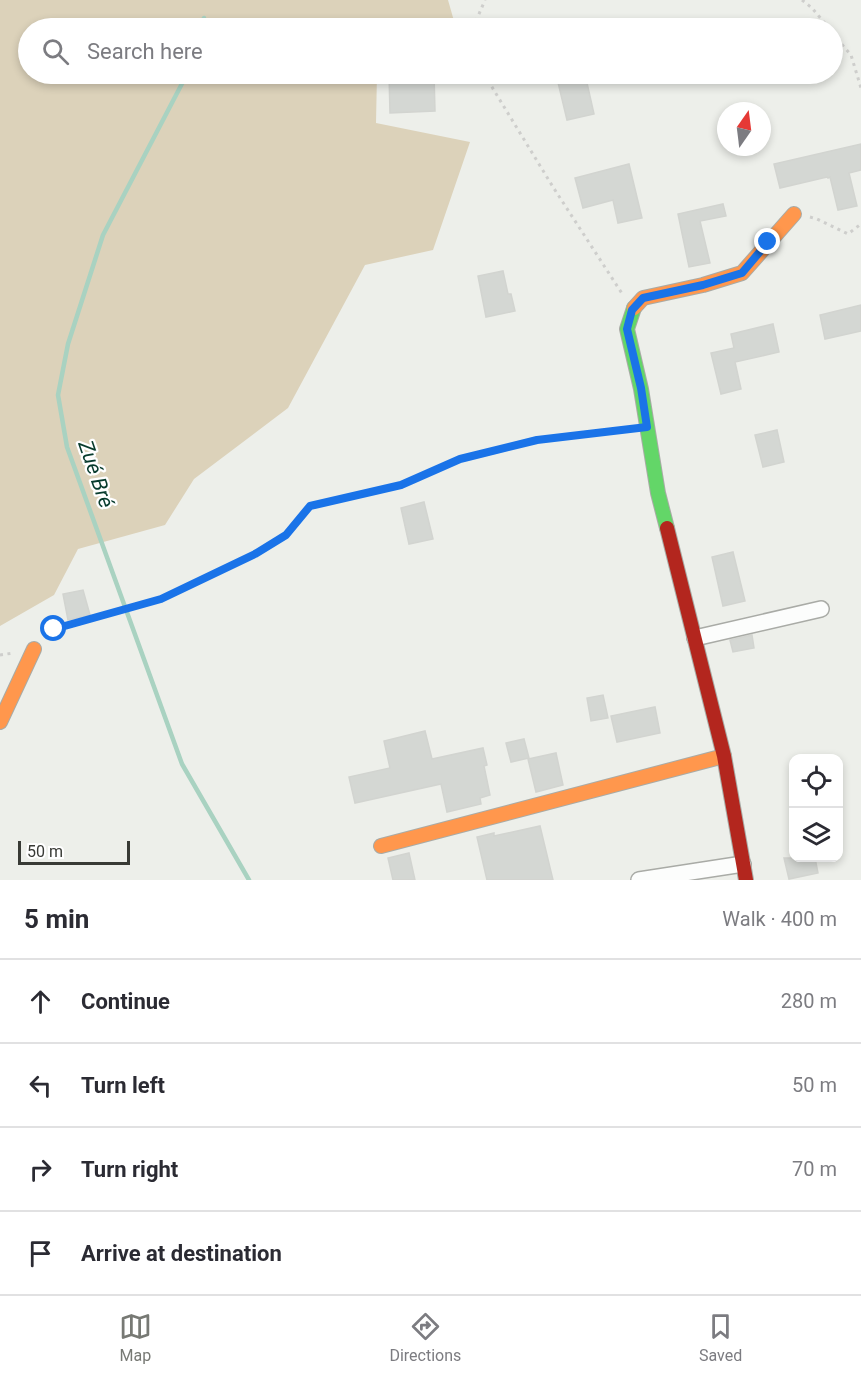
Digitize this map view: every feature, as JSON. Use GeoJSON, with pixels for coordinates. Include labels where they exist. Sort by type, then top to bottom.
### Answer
{"type":"FeatureCollection","features":[{"type":"Feature","properties":{"kind":"street"},"geometry":{"type":"LineString","coordinates":[[746,880],[724,756],[658,493],[641,388],[627,329],[632,310],[643,298],[703,285],[742,273],[794,214]]}},
{"type":"Feature","properties":{"kind":"street"},"geometry":{"type":"LineString","coordinates":[[695,638],[821,609]]}},
{"type":"Feature","properties":{"kind":"street"},"geometry":{"type":"LineString","coordinates":[[0,722],[34,650]]}},
{"type":"Feature","properties":{"kind":"street"},"geometry":{"type":"LineString","coordinates":[[381,846],[724,756]]}},
{"type":"Feature","properties":{"kind":"street"},"geometry":{"type":"LineString","coordinates":[[639,880],[743,864]]}},
{"type":"Feature","properties":{"kind":"path"},"geometry":{"type":"LineString","coordinates":[[477,18],[485,0]]}},
{"type":"Feature","properties":{"kind":"path"},"geometry":{"type":"LineString","coordinates":[[802,0],[820,18]]}},
{"type":"Feature","properties":{"kind":"path"},"geometry":{"type":"LineString","coordinates":[[843,46],[851,56],[861,88]]}},
{"type":"Feature","properties":{"kind":"path"},"geometry":{"type":"LineString","coordinates":[[490,84],[632,310]]}},
{"type":"Feature","properties":{"kind":"path"},"geometry":{"type":"LineString","coordinates":[[794,214],[817,219],[848,234],[861,224]]}},
{"type":"Feature","properties":{"kind":"path"},"geometry":{"type":"LineString","coordinates":[[34,650],[54,629],[161,599],[255,554],[286,535],[310,506],[401,485],[460,459],[537,440],[647,427]]}},
{"type":"Feature","properties":{"kind":"shaded area"},"geometry":{"type":"Polygon","coordinates":[[[0,0],[448,0],[453,18],[18,18],[18,84],[377,84],[376,123],[470,142],[433,250],[365,265],[288,408],[194,479],[165,525],[78,549],[54,595],[0,626],[0,0]]]}},
{"type":"Feature","properties":{"kind":"building"},"geometry":{"type":"Polygon","coordinates":[[[389,84],[434,84],[435,111],[390,113],[389,84]]]}},
{"type":"Feature","properties":{"kind":"building"},"geometry":{"type":"Polygon","coordinates":[[[558,84],[587,84],[594,114],[567,120],[558,84]]]}},
{"type":"Feature","properties":{"kind":"building"},"geometry":{"type":"Polygon","coordinates":[[[861,144],[861,170],[849,173],[857,206],[838,210],[830,177],[780,188],[774,164],[861,144]]]}},
{"type":"Feature","properties":{"kind":"building"},"geometry":{"type":"Polygon","coordinates":[[[629,164],[642,218],[618,223],[613,200],[583,208],[575,178],[629,164]]]}},
{"type":"Feature","properties":{"kind":"building"},"geometry":{"type":"Polygon","coordinates":[[[723,204],[726,216],[700,221],[710,263],[689,267],[678,214],[723,204]]]}},
{"type":"Feature","properties":{"kind":"building"},"geometry":{"type":"Polygon","coordinates":[[[503,271],[508,294],[511,294],[515,311],[486,317],[478,276],[503,271]]]}},
{"type":"Feature","properties":{"kind":"building"},"geometry":{"type":"Polygon","coordinates":[[[861,305],[861,331],[825,339],[820,315],[861,305]]]}},
{"type":"Feature","properties":{"kind":"building"},"geometry":{"type":"Polygon","coordinates":[[[773,324],[779,352],[735,362],[741,389],[721,394],[711,353],[734,348],[731,334],[773,324]]]}},
{"type":"Feature","properties":{"kind":"building"},"geometry":{"type":"Polygon","coordinates":[[[777,430],[784,462],[763,467],[755,435],[777,430]]]}},
{"type":"Feature","properties":{"kind":"building"},"geometry":{"type":"Polygon","coordinates":[[[424,502],[433,539],[409,544],[401,508],[424,502]]]}},
{"type":"Feature","properties":{"kind":"building"},"geometry":{"type":"Polygon","coordinates":[[[733,552],[745,601],[723,606],[712,557],[733,552]]]}},
{"type":"Feature","properties":{"kind":"building"},"geometry":{"type":"Polygon","coordinates":[[[83,590],[90,615],[68,620],[63,594],[83,590]]]}},
{"type":"Feature","properties":{"kind":"building"},"geometry":{"type":"Polygon","coordinates":[[[752,635],[754,648],[733,652],[730,640],[752,635]]]}},
{"type":"Feature","properties":{"kind":"building"},"geometry":{"type":"Polygon","coordinates":[[[603,695],[608,718],[591,721],[587,698],[603,695]]]}},
{"type":"Feature","properties":{"kind":"building"},"geometry":{"type":"Polygon","coordinates":[[[655,707],[660,733],[617,742],[611,716],[655,707]]]}},
{"type":"Feature","properties":{"kind":"building"},"geometry":{"type":"Polygon","coordinates":[[[425,731],[432,759],[483,748],[490,795],[480,798],[481,804],[447,812],[441,784],[355,803],[349,777],[390,768],[384,741],[425,731]]]}},
{"type":"Feature","properties":{"kind":"building"},"geometry":{"type":"Polygon","coordinates":[[[524,739],[529,758],[511,762],[506,743],[524,739]]]}},
{"type":"Feature","properties":{"kind":"building"},"geometry":{"type":"Polygon","coordinates":[[[556,753],[563,785],[536,792],[528,759],[556,753]]]}},
{"type":"Feature","properties":{"kind":"building"},"geometry":{"type":"Polygon","coordinates":[[[540,826],[553,880],[487,880],[477,837],[494,833],[494,836],[540,826]]]}},
{"type":"Feature","properties":{"kind":"building"},"geometry":{"type":"Polygon","coordinates":[[[409,853],[415,880],[393,880],[388,858],[409,853]]]}},
{"type":"Feature","properties":{"kind":"building"},"geometry":{"type":"Polygon","coordinates":[[[784,858],[789,858],[789,862],[816,862],[818,873],[789,879],[784,858]]]}},
{"type":"Feature","properties":{"kind":"waterway","name":"Zué Bré"},"geometry":{"type":"LineString","coordinates":[[182,84],[103,235],[68,344],[58,395],[67,447],[182,764],[249,880]]}},
{"type":"Feature","properties":{"kind":"traffic: fast"},"geometry":{"type":"LineString","coordinates":[[634,308],[627,329],[641,389],[658,493],[667,528]]}},
{"type":"Feature","properties":{"kind":"traffic: slow"},"geometry":{"type":"LineString","coordinates":[[634,308],[643,298],[703,285],[742,273],[794,214]]}},
{"type":"Feature","properties":{"kind":"traffic: slow"},"geometry":{"type":"LineString","coordinates":[[0,722],[34,649]]}},
{"type":"Feature","properties":{"kind":"traffic: slow"},"geometry":{"type":"LineString","coordinates":[[381,846],[724,756]]}},
{"type":"Feature","properties":{"kind":"traffic: jam"},"geometry":{"type":"LineString","coordinates":[[667,528],[724,756],[746,880]]}},
{"type":"Feature","properties":{"kind":"route"},"geometry":{"type":"LineString","coordinates":[[54,629],[161,599],[255,554],[286,535],[310,506],[401,485],[460,459],[537,440],[647,427],[641,388],[627,329],[632,310],[643,298],[703,285],[742,273],[768,242]]}}]}
